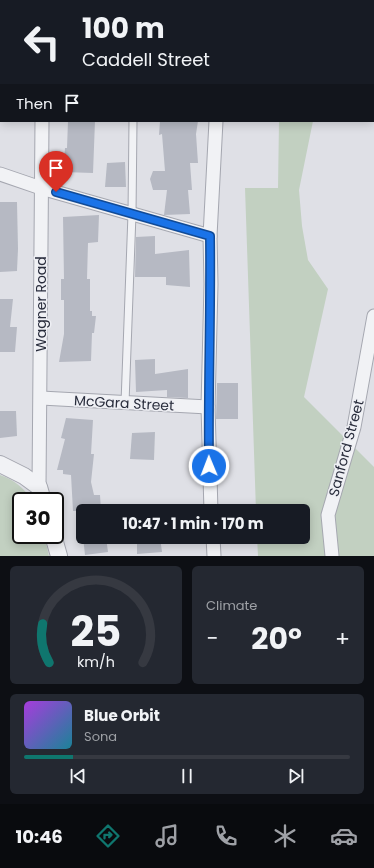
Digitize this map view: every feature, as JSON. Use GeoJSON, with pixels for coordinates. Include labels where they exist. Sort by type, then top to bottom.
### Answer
{"type":"FeatureCollection","features":[{"type":"Feature","properties":{"kind":"street","name":"Wagner Road"},"geometry":{"type":"LineString","coordinates":[[41,492],[42,122]]}},
{"type":"Feature","properties":{"kind":"street"},"geometry":{"type":"LineString","coordinates":[[211,504],[208,407],[211,284],[210,236],[216,122]]}},
{"type":"Feature","properties":{"kind":"street"},"geometry":{"type":"LineString","coordinates":[[0,174],[41,188],[210,236]]}},
{"type":"Feature","properties":{"kind":"street","name":"Sanford Street"},"geometry":{"type":"LineString","coordinates":[[332,556],[328,514],[354,427],[374,316]]}},
{"type":"Feature","properties":{"kind":"street","name":"McGara Street"},"geometry":{"type":"LineString","coordinates":[[41,398],[208,407]]}},
{"type":"Feature","properties":{"kind":"street"},"geometry":{"type":"LineString","coordinates":[[0,464],[24,476],[39,492]]}},
{"type":"Feature","properties":{"kind":"street"},"geometry":{"type":"LineString","coordinates":[[55,544],[59,556]]}},
{"type":"Feature","properties":{"kind":"street"},"geometry":{"type":"LineString","coordinates":[[213,544],[214,556]]}},
{"type":"Feature","properties":{"kind":"lane"},"geometry":{"type":"LineString","coordinates":[[125,403],[132,214],[133,122]]}},
{"type":"Feature","properties":{"kind":"green space"},"geometry":{"type":"Polygon","coordinates":[[[279,122],[313,122],[299,190],[302,226],[308,260],[328,289],[304,397],[374,467],[374,556],[258,556],[257,544],[310,544],[310,504],[256,504],[245,188],[278,188],[279,122]]]}},
{"type":"Feature","properties":{"kind":"green space"},"geometry":{"type":"Polygon","coordinates":[[[0,475],[18,484],[26,492],[12,492],[12,544],[46,544],[49,556],[0,556],[0,475]]]}},
{"type":"Feature","properties":{"kind":"building"},"geometry":{"type":"Polygon","coordinates":[[[68,122],[95,122],[93,173],[63,172],[65,148],[67,148],[68,122]]]}},
{"type":"Feature","properties":{"kind":"building"},"geometry":{"type":"Polygon","coordinates":[[[160,122],[198,122],[196,134],[198,163],[190,163],[192,190],[188,190],[190,214],[164,215],[167,190],[153,190],[150,179],[153,171],[165,171],[162,134],[159,135],[160,122]]]}},
{"type":"Feature","properties":{"kind":"building"},"geometry":{"type":"Polygon","coordinates":[[[125,162],[126,187],[105,187],[107,163],[125,162]]]}},
{"type":"Feature","properties":{"kind":"building"},"geometry":{"type":"Polygon","coordinates":[[[0,202],[17,202],[17,271],[0,272],[0,202]]]}},
{"type":"Feature","properties":{"kind":"building"},"geometry":{"type":"Polygon","coordinates":[[[99,215],[98,242],[88,243],[87,279],[90,279],[90,311],[92,311],[92,316],[96,316],[94,333],[92,333],[91,361],[59,362],[64,334],[64,300],[61,300],[61,279],[64,279],[63,217],[99,215]]]}},
{"type":"Feature","properties":{"kind":"building"},"geometry":{"type":"Polygon","coordinates":[[[155,236],[155,254],[189,250],[190,287],[166,285],[166,277],[135,277],[136,237],[155,236]]]}},
{"type":"Feature","properties":{"kind":"building"},"geometry":{"type":"Polygon","coordinates":[[[0,299],[13,299],[10,327],[17,327],[15,352],[0,352],[0,299]]]}},
{"type":"Feature","properties":{"kind":"building"},"geometry":{"type":"Polygon","coordinates":[[[155,359],[155,374],[188,369],[188,398],[167,397],[167,390],[136,392],[135,360],[155,359]]]}},
{"type":"Feature","properties":{"kind":"building"},"geometry":{"type":"Polygon","coordinates":[[[217,383],[238,383],[238,419],[216,419],[217,383]]]}},
{"type":"Feature","properties":{"kind":"building"},"geometry":{"type":"Polygon","coordinates":[[[0,411],[16,411],[17,436],[0,438],[0,411]]]}},
{"type":"Feature","properties":{"kind":"building"},"geometry":{"type":"Polygon","coordinates":[[[66,418],[93,420],[91,454],[94,454],[91,482],[94,495],[100,495],[101,504],[76,504],[76,511],[73,511],[71,475],[63,474],[63,470],[57,470],[65,439],[61,438],[66,418]]]}},
{"type":"Feature","properties":{"kind":"building"},"geometry":{"type":"Polygon","coordinates":[[[155,432],[154,460],[130,459],[132,433],[155,432]]]}},
{"type":"Feature","properties":{"kind":"building"},"geometry":{"type":"Polygon","coordinates":[[[84,544],[107,544],[108,552],[85,555],[84,544]]]}},
{"type":"Feature","properties":{"kind":"building"},"geometry":{"type":"Polygon","coordinates":[[[137,544],[161,544],[162,552],[137,554],[137,544]]]}},
{"type":"Feature","properties":{"kind":"route"},"geometry":{"type":"LineString","coordinates":[[56,192],[210,236],[211,284],[208,407],[209,466]]}}]}
